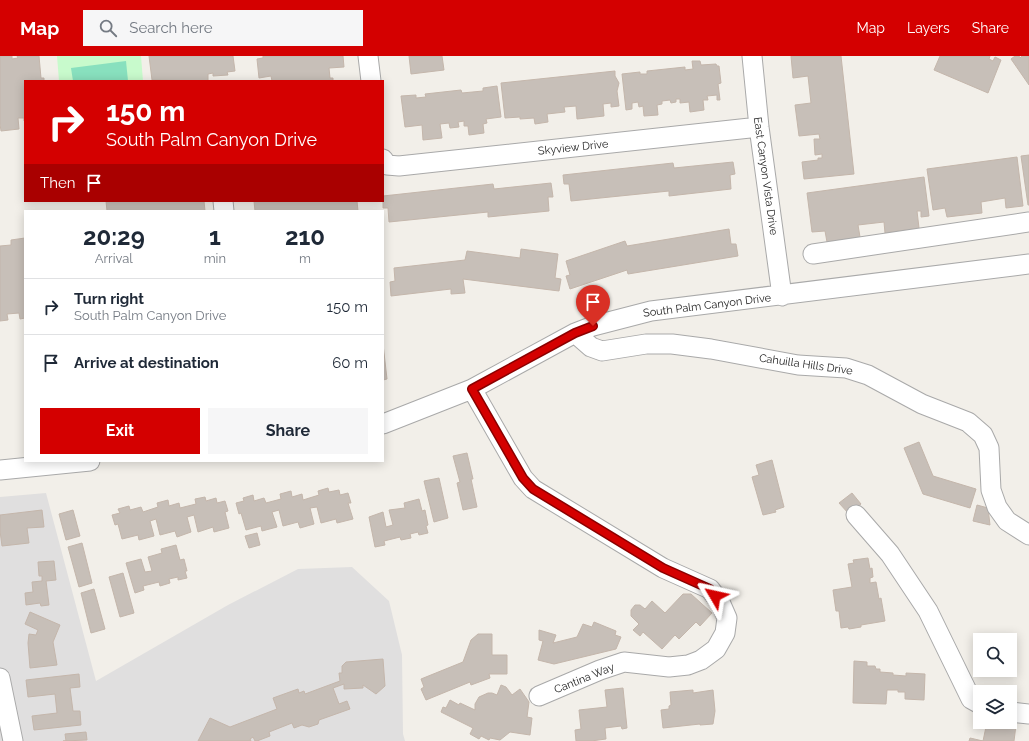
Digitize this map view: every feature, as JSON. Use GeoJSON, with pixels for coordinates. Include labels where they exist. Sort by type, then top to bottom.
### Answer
{"type":"FeatureCollection","features":[{"type":"Feature","properties":{"kind":"street"},"geometry":{"type":"LineString","coordinates":[[368,56],[371,80]]}},
{"type":"Feature","properties":{"kind":"street","name":"East Canyon Vista Drive"},"geometry":{"type":"LineString","coordinates":[[752,56],[759,126],[782,296]]}},
{"type":"Feature","properties":{"kind":"street","name":"Skyview Drive"},"geometry":{"type":"LineString","coordinates":[[385,162],[399,166],[759,126]]}},
{"type":"Feature","properties":{"kind":"street"},"geometry":{"type":"LineString","coordinates":[[813,254],[1028,227]]}},
{"type":"Feature","properties":{"kind":"street","name":"South Palm Canyon Drive"},"geometry":{"type":"LineString","coordinates":[[384,424],[472,389],[575,333],[593,326],[651,311],[782,296],[1029,264]]}},
{"type":"Feature","properties":{"kind":"street","name":"Cahuilla Hills Drive"},"geometry":{"type":"LineString","coordinates":[[575,333],[591,347],[602,351],[646,344],[672,344],[711,349],[798,365],[846,368],[868,375],[922,404],[968,422],[983,435],[989,448],[991,490],[997,507],[1008,521],[1029,535]]}},
{"type":"Feature","properties":{"kind":"street","name":"Cantina Way"},"geometry":{"type":"LineString","coordinates":[[472,389],[523,478],[533,489],[663,568],[710,589],[720,602],[727,618],[725,633],[716,649],[701,660],[688,665],[669,667],[624,662],[600,670],[539,696]]}},
{"type":"Feature","properties":{"kind":"street"},"geometry":{"type":"LineString","coordinates":[[0,470],[80,462]]}},
{"type":"Feature","properties":{"kind":"street"},"geometry":{"type":"LineString","coordinates":[[856,515],[890,554],[928,611],[971,699],[973,700]]}},
{"type":"Feature","properties":{"kind":"street"},"geometry":{"type":"LineString","coordinates":[[0,678],[13,741]]}},
{"type":"Feature","properties":{"kind":"street"},"geometry":{"type":"LineString","coordinates":[[1017,713],[1029,714]]}},
{"type":"Feature","properties":{"kind":"shaded area"},"geometry":{"type":"Polygon","coordinates":[[[46,493],[96,681],[228,605],[298,569],[352,567],[389,601],[402,655],[403,734],[405,741],[0,741],[0,497],[46,493]]]}},
{"type":"Feature","properties":{"kind":"green space"},"geometry":{"type":"Polygon","coordinates":[[[57,56],[141,56],[143,80],[59,80],[57,56]]]}},
{"type":"Feature","properties":{"kind":"green space"},"geometry":{"type":"Polygon","coordinates":[[[126,61],[128,80],[73,80],[71,68],[126,61]]]}},
{"type":"Feature","properties":{"kind":"building"},"geometry":{"type":"Polygon","coordinates":[[[0,56],[12,56],[12,59],[18,58],[17,56],[39,56],[41,78],[44,78],[44,80],[24,80],[24,118],[18,118],[19,129],[1,131],[0,56]]]}},
{"type":"Feature","properties":{"kind":"building"},"geometry":{"type":"Polygon","coordinates":[[[149,56],[233,56],[235,71],[227,72],[228,75],[213,76],[213,73],[208,74],[208,80],[152,80],[149,56]]]}},
{"type":"Feature","properties":{"kind":"building"},"geometry":{"type":"Polygon","coordinates":[[[263,56],[343,56],[344,67],[329,68],[330,78],[333,78],[333,80],[272,80],[271,76],[259,78],[257,59],[263,58],[263,56]]]}},
{"type":"Feature","properties":{"kind":"building"},"geometry":{"type":"Polygon","coordinates":[[[409,56],[442,56],[444,70],[411,74],[409,56]]]}},
{"type":"Feature","properties":{"kind":"building"},"geometry":{"type":"Polygon","coordinates":[[[791,56],[841,56],[854,174],[804,179],[802,162],[818,160],[818,158],[822,158],[822,154],[815,155],[814,139],[820,139],[819,134],[799,136],[795,105],[811,103],[808,76],[793,78],[791,56]]]}},
{"type":"Feature","properties":{"kind":"building"},"geometry":{"type":"Polygon","coordinates":[[[940,56],[990,56],[989,59],[993,61],[995,57],[1001,60],[988,93],[934,70],[940,56]]]}},
{"type":"Feature","properties":{"kind":"building"},"geometry":{"type":"Polygon","coordinates":[[[1015,56],[1019,56],[1020,58],[1022,56],[1029,56],[1029,85],[1011,59],[1015,56]]]}},
{"type":"Feature","properties":{"kind":"building"},"geometry":{"type":"Polygon","coordinates":[[[692,61],[700,61],[701,65],[716,64],[719,66],[721,83],[718,84],[720,100],[717,100],[717,95],[707,96],[708,100],[703,100],[704,110],[690,112],[689,102],[680,103],[680,99],[676,99],[676,102],[671,103],[670,100],[662,101],[662,104],[657,105],[658,115],[644,116],[643,106],[639,107],[638,102],[632,103],[632,109],[626,110],[622,74],[640,72],[640,74],[647,74],[647,71],[685,67],[685,70],[693,69],[692,61]]]}},
{"type":"Feature","properties":{"kind":"building"},"geometry":{"type":"Polygon","coordinates":[[[615,71],[615,76],[619,83],[617,91],[619,106],[611,107],[611,103],[603,104],[604,116],[577,119],[576,106],[564,107],[565,112],[547,114],[548,122],[535,124],[534,118],[505,118],[501,83],[615,71]]]}},
{"type":"Feature","properties":{"kind":"building"},"geometry":{"type":"Polygon","coordinates":[[[497,86],[501,117],[486,119],[487,123],[483,124],[484,133],[469,135],[468,126],[464,126],[464,121],[458,122],[459,127],[450,128],[449,123],[440,124],[442,138],[423,140],[422,125],[405,127],[401,96],[416,95],[416,98],[426,97],[425,94],[461,90],[462,93],[483,91],[483,88],[497,86]]]}},
{"type":"Feature","properties":{"kind":"building"},"geometry":{"type":"Polygon","coordinates":[[[1029,155],[1029,205],[1028,205],[1021,156],[1029,155]]]}},
{"type":"Feature","properties":{"kind":"building"},"geometry":{"type":"Polygon","coordinates":[[[1017,157],[1023,206],[1006,208],[1005,198],[981,202],[982,213],[947,217],[945,208],[933,210],[927,169],[1017,157]]]}},
{"type":"Feature","properties":{"kind":"building"},"geometry":{"type":"Polygon","coordinates":[[[733,162],[735,174],[730,175],[731,189],[669,196],[669,191],[571,201],[569,184],[564,184],[563,175],[673,163],[674,168],[733,162]]]}},
{"type":"Feature","properties":{"kind":"building"},"geometry":{"type":"Polygon","coordinates":[[[924,177],[929,216],[921,217],[921,211],[917,211],[919,228],[885,233],[884,222],[858,225],[860,237],[827,242],[825,231],[812,232],[807,193],[924,177]]]}},
{"type":"Feature","properties":{"kind":"building"},"geometry":{"type":"Polygon","coordinates":[[[551,183],[553,197],[548,197],[549,211],[488,217],[488,212],[389,222],[388,208],[383,208],[384,196],[493,184],[494,189],[551,183]]]}},
{"type":"Feature","properties":{"kind":"building"},"geometry":{"type":"Polygon","coordinates":[[[106,202],[204,202],[205,210],[107,210],[106,202]]]}},
{"type":"Feature","properties":{"kind":"building"},"geometry":{"type":"Polygon","coordinates":[[[254,202],[357,202],[358,210],[255,210],[254,202]]]}},
{"type":"Feature","properties":{"kind":"building"},"geometry":{"type":"Polygon","coordinates":[[[729,229],[731,244],[736,244],[738,256],[628,274],[627,270],[570,289],[566,276],[570,275],[566,261],[625,241],[627,246],[729,229]]]}},
{"type":"Feature","properties":{"kind":"building"},"geometry":{"type":"Polygon","coordinates":[[[24,238],[24,318],[20,319],[19,313],[7,314],[8,320],[0,321],[0,246],[11,245],[11,240],[24,238]]]}},
{"type":"Feature","properties":{"kind":"building"},"geometry":{"type":"Polygon","coordinates":[[[521,249],[558,254],[555,278],[561,279],[559,291],[463,279],[465,293],[451,294],[451,289],[391,296],[390,282],[395,281],[394,268],[465,260],[467,251],[520,258],[521,249]]]}},
{"type":"Feature","properties":{"kind":"building"},"geometry":{"type":"Polygon","coordinates":[[[384,353],[387,379],[384,380],[384,353]]]}},
{"type":"Feature","properties":{"kind":"building"},"geometry":{"type":"Polygon","coordinates":[[[919,442],[933,476],[976,489],[970,508],[923,494],[904,448],[919,442]]]}},
{"type":"Feature","properties":{"kind":"building"},"geometry":{"type":"Polygon","coordinates":[[[467,453],[477,507],[463,510],[457,483],[460,482],[453,456],[467,453]]]}},
{"type":"Feature","properties":{"kind":"building"},"geometry":{"type":"Polygon","coordinates":[[[772,460],[784,507],[775,510],[776,512],[763,515],[752,477],[759,475],[756,465],[772,460]]]}},
{"type":"Feature","properties":{"kind":"building"},"geometry":{"type":"Polygon","coordinates":[[[439,478],[448,518],[434,522],[424,481],[439,478]]]}},
{"type":"Feature","properties":{"kind":"building"},"geometry":{"type":"Polygon","coordinates":[[[328,488],[329,492],[339,490],[340,495],[348,493],[351,503],[348,503],[353,519],[337,523],[336,519],[321,523],[317,507],[310,508],[314,524],[300,528],[298,522],[283,526],[279,510],[272,512],[277,527],[262,531],[261,526],[246,530],[241,513],[239,514],[236,503],[244,501],[243,498],[253,495],[254,501],[264,498],[266,503],[281,499],[280,494],[291,491],[292,497],[302,494],[303,500],[319,495],[318,491],[328,488]]]}},
{"type":"Feature","properties":{"kind":"building"},"geometry":{"type":"Polygon","coordinates":[[[852,493],[861,504],[849,514],[839,503],[852,493]]]}},
{"type":"Feature","properties":{"kind":"building"},"geometry":{"type":"Polygon","coordinates":[[[205,497],[206,501],[216,498],[217,503],[225,501],[228,511],[225,512],[229,528],[214,532],[213,527],[198,532],[194,515],[187,517],[191,532],[177,537],[175,531],[160,535],[156,519],[150,521],[154,536],[139,540],[138,535],[122,539],[118,524],[115,525],[112,515],[120,513],[118,509],[129,506],[130,510],[141,507],[143,512],[158,507],[157,503],[168,500],[169,506],[179,503],[180,508],[196,504],[195,499],[205,497]]]}},
{"type":"Feature","properties":{"kind":"building"},"geometry":{"type":"Polygon","coordinates":[[[419,499],[422,511],[425,510],[428,533],[419,535],[418,532],[410,534],[411,538],[401,540],[400,537],[384,541],[385,545],[375,547],[369,517],[383,512],[386,527],[393,525],[389,510],[405,508],[404,503],[419,499]]]}},
{"type":"Feature","properties":{"kind":"building"},"geometry":{"type":"Polygon","coordinates":[[[977,505],[988,508],[990,525],[973,521],[977,505]]]}},
{"type":"Feature","properties":{"kind":"building"},"geometry":{"type":"Polygon","coordinates":[[[42,510],[44,527],[27,528],[29,543],[2,546],[0,515],[42,510]]]}},
{"type":"Feature","properties":{"kind":"building"},"geometry":{"type":"Polygon","coordinates":[[[73,510],[80,536],[66,540],[59,514],[73,510]]]}},
{"type":"Feature","properties":{"kind":"building"},"geometry":{"type":"Polygon","coordinates":[[[257,533],[260,545],[249,548],[245,536],[257,533]]]}},
{"type":"Feature","properties":{"kind":"building"},"geometry":{"type":"Polygon","coordinates":[[[82,543],[92,583],[79,587],[68,547],[82,543]]]}},
{"type":"Feature","properties":{"kind":"building"},"geometry":{"type":"Polygon","coordinates":[[[176,545],[180,560],[184,559],[187,578],[178,580],[178,577],[169,579],[170,583],[160,586],[159,582],[143,586],[144,590],[135,593],[126,563],[141,559],[145,572],[152,571],[148,557],[162,553],[161,549],[176,545]]]}},
{"type":"Feature","properties":{"kind":"building"},"geometry":{"type":"Polygon","coordinates":[[[868,558],[870,569],[872,568],[873,577],[870,578],[870,583],[876,582],[879,599],[881,598],[885,621],[861,625],[861,627],[849,629],[848,627],[841,628],[839,611],[836,611],[833,590],[852,587],[848,564],[854,563],[853,560],[868,558]]]}},
{"type":"Feature","properties":{"kind":"building"},"geometry":{"type":"Polygon","coordinates":[[[54,561],[56,580],[46,581],[49,605],[41,606],[40,603],[26,605],[25,593],[33,592],[32,582],[42,581],[42,576],[39,576],[38,562],[54,561]]]}},
{"type":"Feature","properties":{"kind":"building"},"geometry":{"type":"Polygon","coordinates":[[[123,573],[134,613],[120,617],[109,577],[123,573]]]}},
{"type":"Feature","properties":{"kind":"building"},"geometry":{"type":"Polygon","coordinates":[[[94,589],[105,629],[91,633],[81,593],[94,589]]]}},
{"type":"Feature","properties":{"kind":"building"},"geometry":{"type":"Polygon","coordinates":[[[683,594],[691,594],[712,613],[700,626],[696,622],[679,639],[675,635],[662,649],[643,632],[640,636],[633,630],[639,624],[631,616],[631,610],[635,605],[640,605],[645,609],[652,601],[665,613],[683,594]]]}},
{"type":"Feature","properties":{"kind":"building"},"geometry":{"type":"Polygon","coordinates":[[[30,612],[60,625],[53,642],[57,665],[30,668],[28,643],[29,634],[36,635],[38,630],[25,624],[30,612]]]}},
{"type":"Feature","properties":{"kind":"building"},"geometry":{"type":"Polygon","coordinates":[[[594,622],[616,631],[615,635],[621,637],[616,649],[554,664],[538,660],[543,641],[539,640],[539,630],[556,635],[553,643],[577,637],[583,624],[592,627],[594,622]]]}},
{"type":"Feature","properties":{"kind":"building"},"geometry":{"type":"Polygon","coordinates":[[[478,634],[492,634],[492,655],[507,655],[507,674],[489,674],[490,678],[471,685],[470,682],[426,700],[421,689],[424,687],[421,679],[463,662],[471,640],[478,634]]]}},
{"type":"Feature","properties":{"kind":"building"},"geometry":{"type":"Polygon","coordinates":[[[383,659],[385,686],[376,694],[363,685],[363,688],[344,689],[344,684],[333,688],[339,704],[347,701],[350,709],[319,720],[318,724],[309,727],[302,725],[294,728],[292,723],[269,732],[270,736],[257,741],[255,741],[253,737],[250,739],[251,741],[198,741],[210,718],[230,727],[277,709],[273,698],[298,689],[299,693],[304,691],[305,694],[340,681],[339,673],[342,673],[342,666],[346,662],[383,659]]]}},
{"type":"Feature","properties":{"kind":"building"},"geometry":{"type":"Polygon","coordinates":[[[854,661],[867,662],[867,666],[875,666],[876,669],[880,669],[880,672],[893,673],[893,675],[906,676],[906,673],[925,674],[924,700],[905,699],[905,692],[898,692],[898,690],[887,690],[886,704],[853,703],[854,661]]]}},
{"type":"Feature","properties":{"kind":"building"},"geometry":{"type":"Polygon","coordinates":[[[79,674],[80,687],[70,688],[73,711],[80,711],[81,725],[34,730],[32,716],[57,713],[55,694],[28,697],[26,680],[79,674]]]}},
{"type":"Feature","properties":{"kind":"building"},"geometry":{"type":"Polygon","coordinates":[[[501,685],[506,687],[512,695],[520,689],[529,702],[527,717],[532,718],[530,735],[510,732],[500,740],[490,738],[489,740],[481,736],[479,739],[470,734],[473,728],[441,712],[443,707],[446,708],[450,700],[459,705],[460,703],[475,710],[475,704],[479,697],[488,693],[497,695],[501,685]]]}},
{"type":"Feature","properties":{"kind":"building"},"geometry":{"type":"Polygon","coordinates":[[[623,688],[627,728],[622,729],[621,726],[605,728],[606,739],[576,741],[575,730],[581,729],[579,710],[607,707],[605,690],[623,688]]]}},
{"type":"Feature","properties":{"kind":"building"},"geometry":{"type":"Polygon","coordinates":[[[693,690],[693,693],[713,690],[715,711],[713,724],[663,728],[661,710],[669,709],[669,706],[671,705],[670,692],[693,690]]]}},
{"type":"Feature","properties":{"kind":"building"},"geometry":{"type":"Polygon","coordinates":[[[986,729],[1016,729],[1014,741],[983,741],[986,729]]]}},
{"type":"Feature","properties":{"kind":"building"},"geometry":{"type":"Polygon","coordinates":[[[86,732],[87,740],[66,741],[65,734],[86,732]]]}},
{"type":"Feature","properties":{"kind":"building"},"geometry":{"type":"Polygon","coordinates":[[[970,738],[983,741],[969,741],[970,738]]]}},
{"type":"Feature","properties":{"kind":"route"},"geometry":{"type":"LineString","coordinates":[[593,326],[575,333],[472,389],[523,478],[533,489],[663,568],[710,589],[715,596]]}}]}
